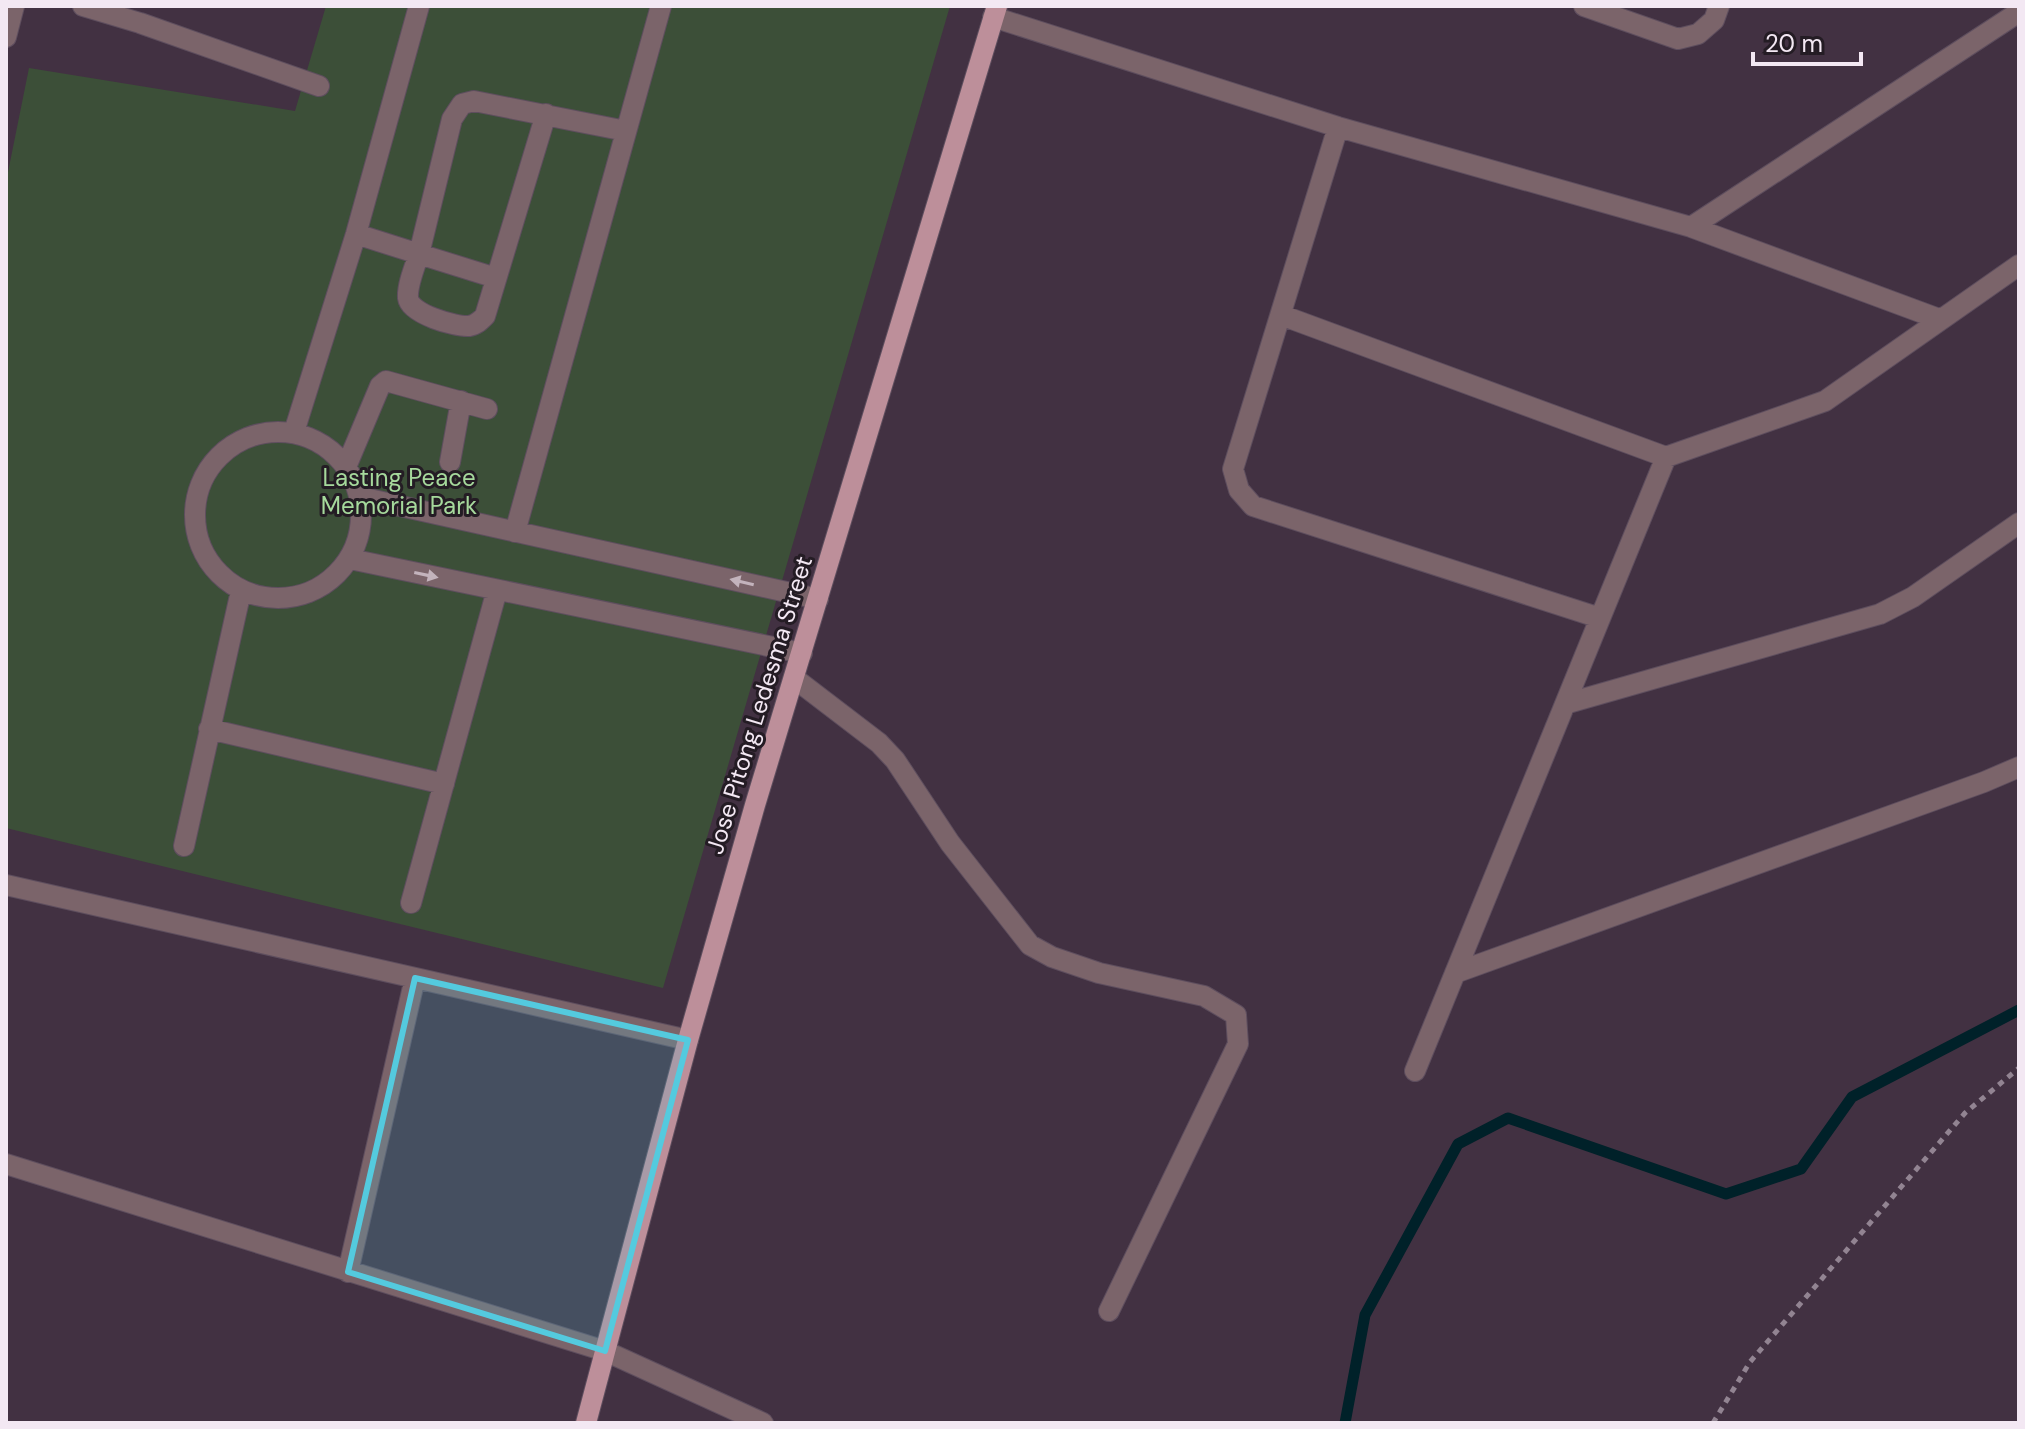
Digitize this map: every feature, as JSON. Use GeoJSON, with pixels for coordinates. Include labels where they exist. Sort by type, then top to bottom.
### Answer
{"type":"FeatureCollection","features":[{"type":"Feature","properties":{"kind":"main road","name":"Jose Pitong Ledesma Street"},"geometry":{"type":"LineString","coordinates":[[586,1423],[688,1040],[995,12]]}},
{"type":"Feature","properties":{"kind":"street"},"geometry":{"type":"LineString","coordinates":[[6,37],[14,6]]}},
{"type":"Feature","properties":{"kind":"street"},"geometry":{"type":"LineString","coordinates":[[83,6],[142,14],[319,86]]}},
{"type":"Feature","properties":{"kind":"street"},"geometry":{"type":"LineString","coordinates":[[294,432],[356,234],[419,6]]}},
{"type":"Feature","properties":{"kind":"street"},"geometry":{"type":"LineString","coordinates":[[515,532],[661,6]]}},
{"type":"Feature","properties":{"kind":"street"},"geometry":{"type":"LineString","coordinates":[[1584,6],[1678,39],[1698,34],[1714,20],[1719,6]]}},
{"type":"Feature","properties":{"kind":"street"},"geometry":{"type":"LineString","coordinates":[[995,12],[1338,127],[1691,227],[1939,319]]}},
{"type":"Feature","properties":{"kind":"street"},"geometry":{"type":"LineString","coordinates":[[1691,227],[2019,12]]}},
{"type":"Feature","properties":{"kind":"street"},"geometry":{"type":"LineString","coordinates":[[546,114],[485,316],[478,323],[466,326],[422,314],[412,306],[408,297],[452,119],[462,104],[474,101],[546,114],[626,131]]}},
{"type":"Feature","properties":{"kind":"street"},"geometry":{"type":"LineString","coordinates":[[1338,127],[1233,469],[1239,490],[1253,506],[1600,618]]}},
{"type":"Feature","properties":{"kind":"street"},"geometry":{"type":"LineString","coordinates":[[356,234],[496,278]]}},
{"type":"Feature","properties":{"kind":"street"},"geometry":{"type":"LineString","coordinates":[[1281,315],[1666,457],[1825,401],[2019,265]]}},
{"type":"Feature","properties":{"kind":"street"},"geometry":{"type":"LineString","coordinates":[[346,467],[380,386],[386,381],[487,409]]}},
{"type":"Feature","properties":{"kind":"street"},"geometry":{"type":"LineString","coordinates":[[450,462],[461,401]]}},
{"type":"Feature","properties":{"kind":"street"},"geometry":{"type":"LineString","coordinates":[[263,432],[294,432],[324,445],[346,467],[360,497],[361,530],[350,559],[330,582],[302,597],[271,600],[241,591],[217,574],[201,550],[194,521],[197,492],[211,464],[234,443],[263,432]]}},
{"type":"Feature","properties":{"kind":"street"},"geometry":{"type":"LineString","coordinates":[[1415,1071],[1666,457]]}},
{"type":"Feature","properties":{"kind":"street"},"geometry":{"type":"LineString","coordinates":[[360,497],[818,599]]}},
{"type":"Feature","properties":{"kind":"street"},"geometry":{"type":"LineString","coordinates":[[1565,704],[1880,614],[1913,597],[2019,523]]}},
{"type":"Feature","properties":{"kind":"street"},"geometry":{"type":"LineString","coordinates":[[350,559],[802,653]]}},
{"type":"Feature","properties":{"kind":"street"},"geometry":{"type":"LineString","coordinates":[[411,903],[497,590]]}},
{"type":"Feature","properties":{"kind":"street"},"geometry":{"type":"LineString","coordinates":[[184,846],[241,591]]}},
{"type":"Feature","properties":{"kind":"street"},"geometry":{"type":"LineString","coordinates":[[794,678],[879,743],[895,760],[950,843],[1030,945],[1052,957],[1099,973],[1204,996],[1236,1015],[1238,1044],[1109,1311]]}},
{"type":"Feature","properties":{"kind":"street"},"geometry":{"type":"LineString","coordinates":[[209,729],[444,784]]}},
{"type":"Feature","properties":{"kind":"street"},"geometry":{"type":"LineString","coordinates":[[1455,973],[1969,788],[2019,767]]}},
{"type":"Feature","properties":{"kind":"street"},"geometry":{"type":"LineString","coordinates":[[6,885],[688,1040]]}},
{"type":"Feature","properties":{"kind":"street"},"geometry":{"type":"LineString","coordinates":[[348,1272],[415,978]]}},
{"type":"Feature","properties":{"kind":"street"},"geometry":{"type":"LineString","coordinates":[[6,1164],[605,1351],[763,1423]]}},
{"type":"Feature","properties":{"kind":"path"},"geometry":{"type":"LineString","coordinates":[[1713,1423],[1750,1362],[1965,1113],[2019,1068]]}},
{"type":"Feature","properties":{"kind":"highlighted area"},"geometry":{"type":"Polygon","coordinates":[[[415,978],[688,1040],[605,1351],[348,1272],[415,978]]]}},
{"type":"Feature","properties":{"kind":"green space","name":"Lasting Peace Memorial Park"},"geometry":{"type":"Polygon","coordinates":[[[326,6],[950,6],[663,988],[6,828],[6,182],[29,68],[295,111],[326,6]]]}},
{"type":"Feature","properties":{"kind":"waterway"},"geometry":{"type":"LineString","coordinates":[[1345,1423],[1365,1315],[1458,1144],[1508,1118],[1726,1194],[1801,1169],[1852,1097],[2019,1010]]}}]}
